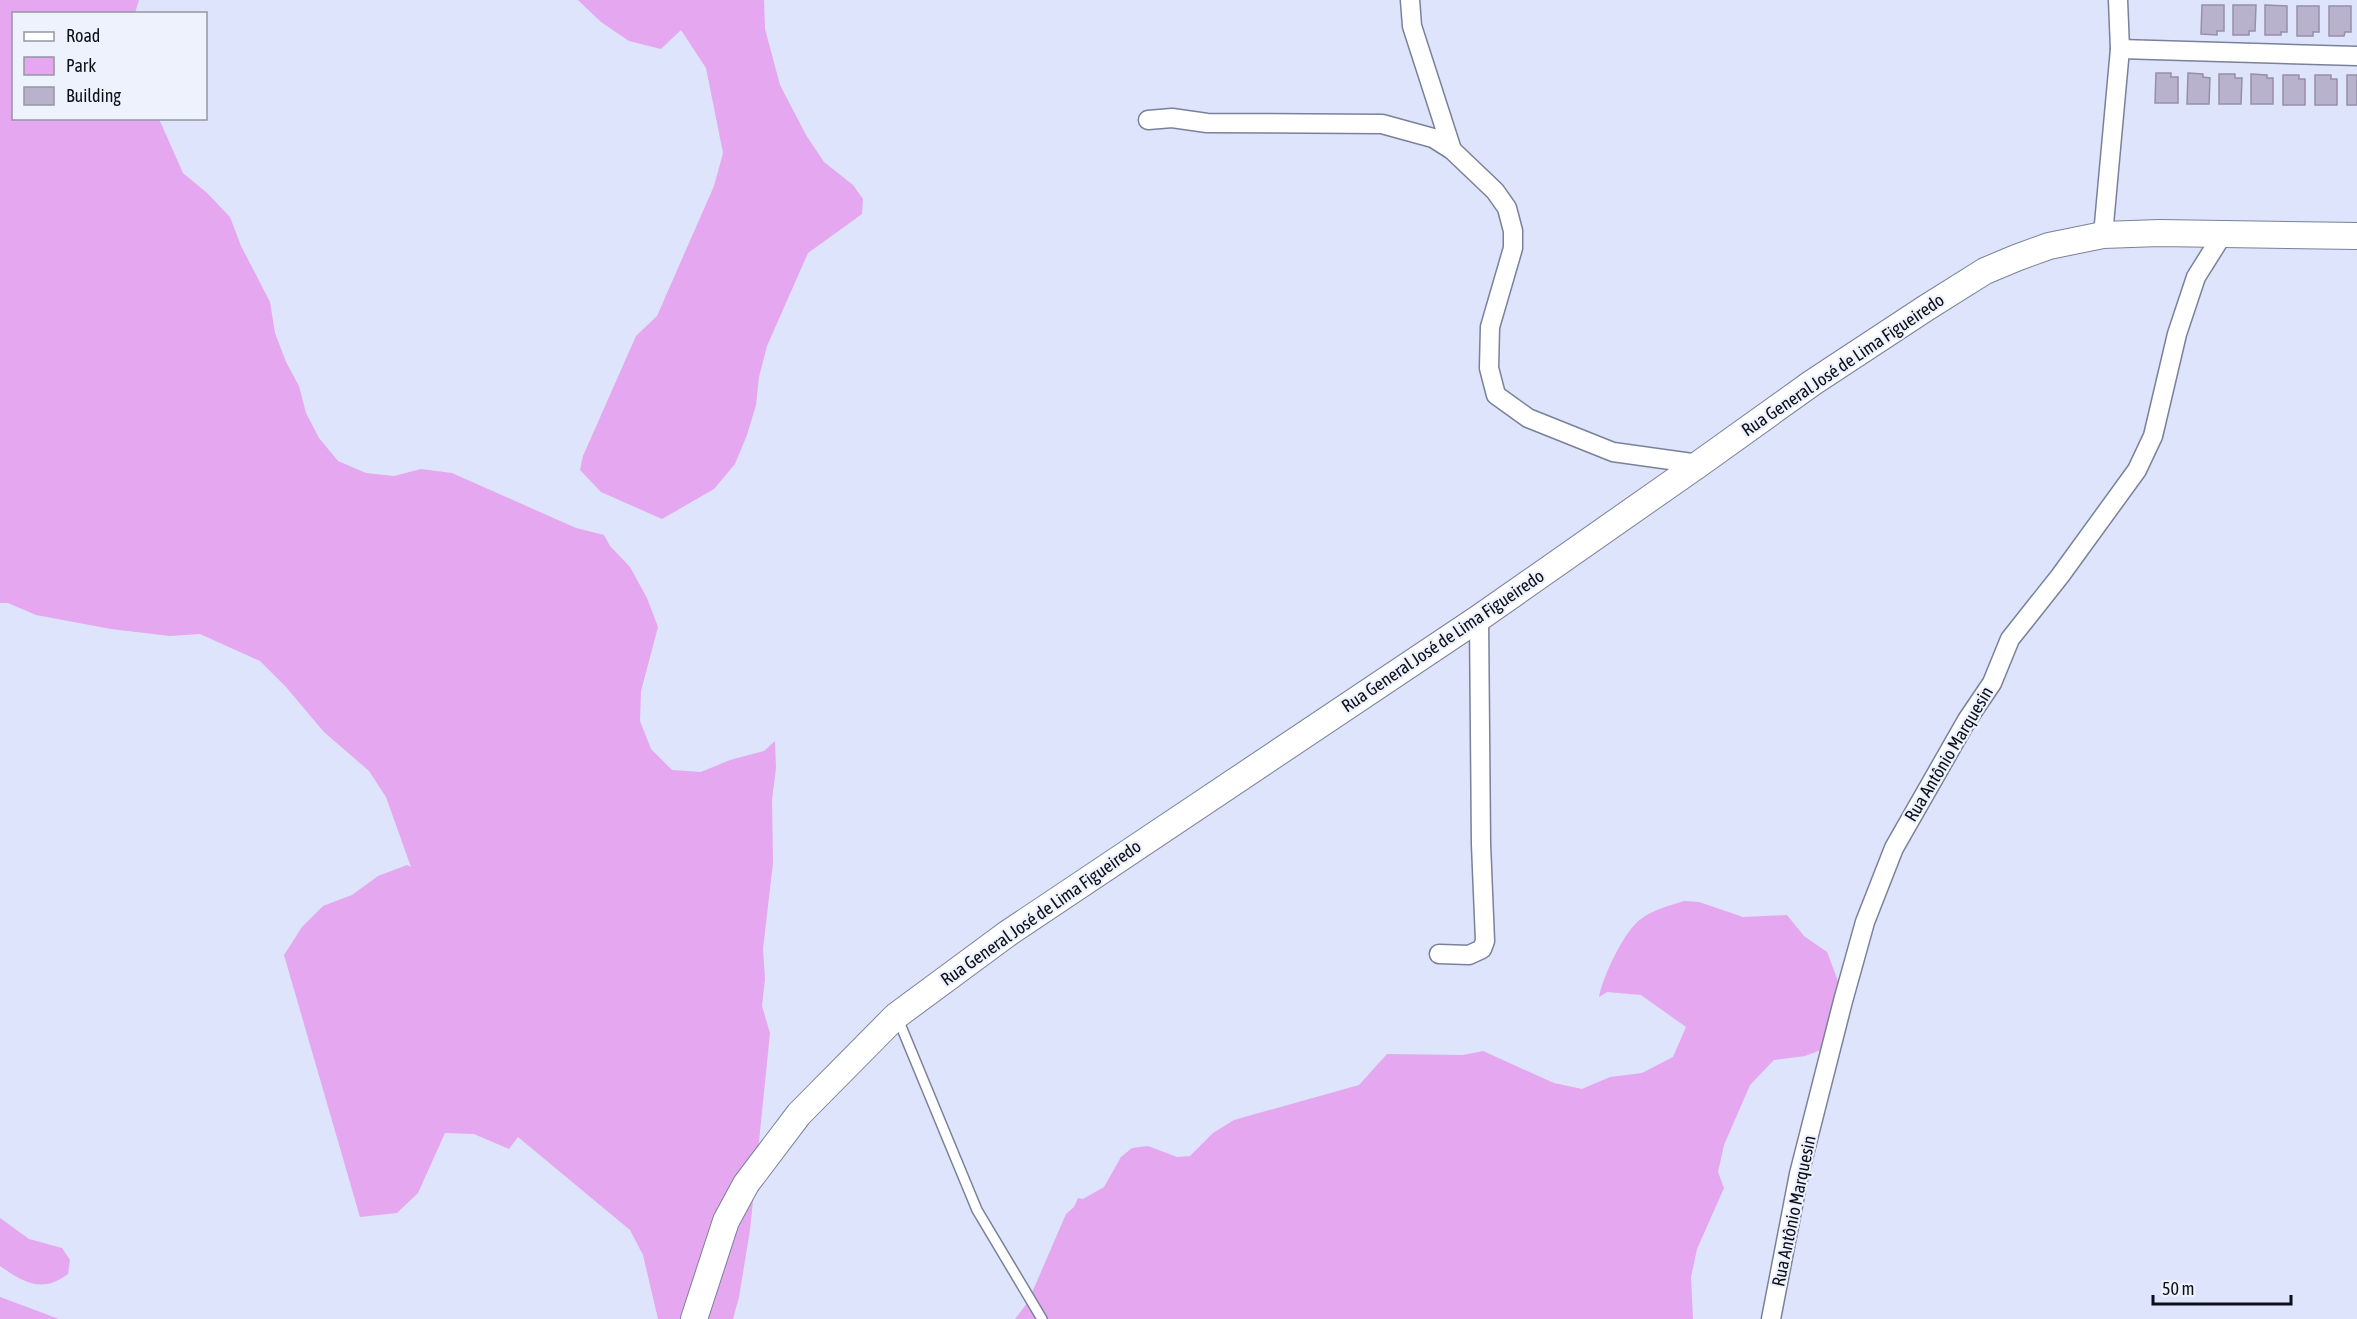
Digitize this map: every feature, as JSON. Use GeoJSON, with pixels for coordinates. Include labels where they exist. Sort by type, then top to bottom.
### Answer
{"type":"FeatureCollection","features":[{"type":"Feature","properties":{"kind":"street"},"geometry":{"type":"LineString","coordinates":[[1410,0],[1412,26],[1452,150]]}},
{"type":"Feature","properties":{"kind":"street"},"geometry":{"type":"LineString","coordinates":[[2103,235],[2120,49],[2113,2]]}},
{"type":"Feature","properties":{"kind":"street"},"geometry":{"type":"LineString","coordinates":[[2120,49],[2357,57]]}},
{"type":"Feature","properties":{"kind":"street"},"geometry":{"type":"LineString","coordinates":[[1148,120],[1172,118],[1207,123],[1382,124],[1433,138],[1452,150],[1496,191],[1506,208],[1513,231],[1513,248],[1490,327],[1489,368],[1496,395],[1528,418],[1613,452],[1699,464]]}},
{"type":"Feature","properties":{"kind":"street","name":"Rua Antônio Marquesin"},"geometry":{"type":"LineString","coordinates":[[1771,1319],[1799,1174],[1840,1013],[1865,922],[1894,848],[1967,720],[1992,683],[2010,639],[2060,576],[2137,470],[2153,436],[2177,334],[2196,277],[2223,234]]}},
{"type":"Feature","properties":{"kind":"street","name":"Rua General José de Lima Figueiredo"},"geometry":{"type":"LineString","coordinates":[[694,1319],[726,1221],[746,1184],[798,1114],[896,1016],[1007,934],[1479,618],[1812,383],[1985,271],[2049,246],[2103,235],[2357,236]]}},
{"type":"Feature","properties":{"kind":"street"},"geometry":{"type":"LineString","coordinates":[[1439,954],[1469,955],[1482,949],[1485,941],[1481,844],[1479,618]]}},
{"type":"Feature","properties":{"kind":"lane"},"geometry":{"type":"LineString","coordinates":[[896,1016],[977,1210],[1042,1319]]}},
{"type":"Feature","properties":{"kind":"green space"},"geometry":{"type":"Polygon","coordinates":[[[0,0],[139,0],[135,12],[12,12],[12,120],[159,120],[183,173],[207,193],[230,217],[241,246],[270,302],[275,333],[286,362],[299,386],[306,413],[319,438],[338,461],[366,473],[394,476],[421,469],[452,473],[576,528],[604,535],[610,546],[630,567],[647,598],[658,627],[641,691],[640,721],[651,749],[672,770],[701,772],[730,760],[764,751],[775,741],[776,768],[772,800],[773,863],[763,949],[765,979],[762,1006],[770,1033],[750,1230],[733,1319],[658,1319],[643,1255],[630,1230],[518,1137],[509,1149],[474,1134],[445,1133],[418,1193],[397,1213],[360,1217],[284,955],[302,927],[323,906],[352,895],[378,876],[407,865],[411,867],[386,797],[369,771],[324,732],[286,687],[260,661],[200,634],[170,636],[111,629],[36,615],[8,603],[0,603],[0,0]]]}},
{"type":"Feature","properties":{"kind":"green space"},"geometry":{"type":"Polygon","coordinates":[[[578,0],[764,0],[765,29],[780,85],[806,135],[824,162],[853,185],[863,199],[862,214],[808,253],[767,346],[759,377],[756,405],[735,464],[714,489],[662,519],[601,492],[580,470],[583,456],[636,336],[657,316],[714,186],[723,153],[706,68],[681,30],[661,49],[629,41],[601,22],[578,0]]]}},
{"type":"Feature","properties":{"kind":"green space"},"geometry":{"type":"Polygon","coordinates":[[[1684,901],[1699,902],[1743,917],[1787,915],[1804,936],[1827,952],[1847,1014],[1834,1045],[1805,1056],[1774,1060],[1750,1085],[1724,1145],[1718,1172],[1724,1188],[1697,1249],[1691,1277],[1693,1319],[1015,1319],[1028,1302],[1066,1214],[1074,1207],[1078,1198],[1083,1199],[1104,1187],[1121,1157],[1132,1148],[1148,1146],[1177,1157],[1190,1156],[1213,1133],[1234,1120],[1359,1085],[1387,1054],[1463,1055],[1483,1051],[1554,1083],[1582,1089],[1610,1077],[1642,1073],[1673,1057],[1686,1027],[1641,995],[1607,992],[1599,997],[1615,955],[1634,925],[1651,913],[1684,901]]]}},
{"type":"Feature","properties":{"kind":"green space"},"geometry":{"type":"Polygon","coordinates":[[[0,1218],[29,1239],[62,1248],[70,1260],[68,1274],[50,1283],[33,1284],[0,1266],[0,1218]]]}},
{"type":"Feature","properties":{"kind":"green space"},"geometry":{"type":"Polygon","coordinates":[[[0,1297],[59,1319],[0,1319],[0,1297]]]}},
{"type":"Feature","properties":{"kind":"building"},"geometry":{"type":"Polygon","coordinates":[[[2202,5],[2224,5],[2224,31],[2217,31],[2217,35],[2201,34],[2202,5]]]}},
{"type":"Feature","properties":{"kind":"building"},"geometry":{"type":"Polygon","coordinates":[[[2233,5],[2256,5],[2255,31],[2249,31],[2249,35],[2233,35],[2233,5]]]}},
{"type":"Feature","properties":{"kind":"building"},"geometry":{"type":"Polygon","coordinates":[[[2265,5],[2287,6],[2287,32],[2281,32],[2281,35],[2265,35],[2265,5]]]}},
{"type":"Feature","properties":{"kind":"building"},"geometry":{"type":"Polygon","coordinates":[[[2297,6],[2319,6],[2319,32],[2313,32],[2313,36],[2297,36],[2297,6]]]}},
{"type":"Feature","properties":{"kind":"building"},"geometry":{"type":"Polygon","coordinates":[[[2329,6],[2351,6],[2351,32],[2345,32],[2344,36],[2329,36],[2329,6]]]}},
{"type":"Feature","properties":{"kind":"building"},"geometry":{"type":"Polygon","coordinates":[[[2156,73],[2171,73],[2171,77],[2178,77],[2178,103],[2155,103],[2156,73]]]}},
{"type":"Feature","properties":{"kind":"building"},"geometry":{"type":"Polygon","coordinates":[[[2188,73],[2203,74],[2203,77],[2210,78],[2209,104],[2187,104],[2188,73]]]}},
{"type":"Feature","properties":{"kind":"building"},"geometry":{"type":"Polygon","coordinates":[[[2219,74],[2235,74],[2235,78],[2242,78],[2241,104],[2219,104],[2219,74]]]}},
{"type":"Feature","properties":{"kind":"building"},"geometry":{"type":"Polygon","coordinates":[[[2251,74],[2267,75],[2267,78],[2273,78],[2273,104],[2251,104],[2251,74]]]}},
{"type":"Feature","properties":{"kind":"building"},"geometry":{"type":"Polygon","coordinates":[[[2283,75],[2299,75],[2299,79],[2305,79],[2305,105],[2283,105],[2283,75]]]}},
{"type":"Feature","properties":{"kind":"building"},"geometry":{"type":"Polygon","coordinates":[[[2315,75],[2331,75],[2331,79],[2337,79],[2337,105],[2315,105],[2315,75]]]}},
{"type":"Feature","properties":{"kind":"building"},"geometry":{"type":"Polygon","coordinates":[[[2347,75],[2357,75],[2357,105],[2347,105],[2347,75]]]}}]}
